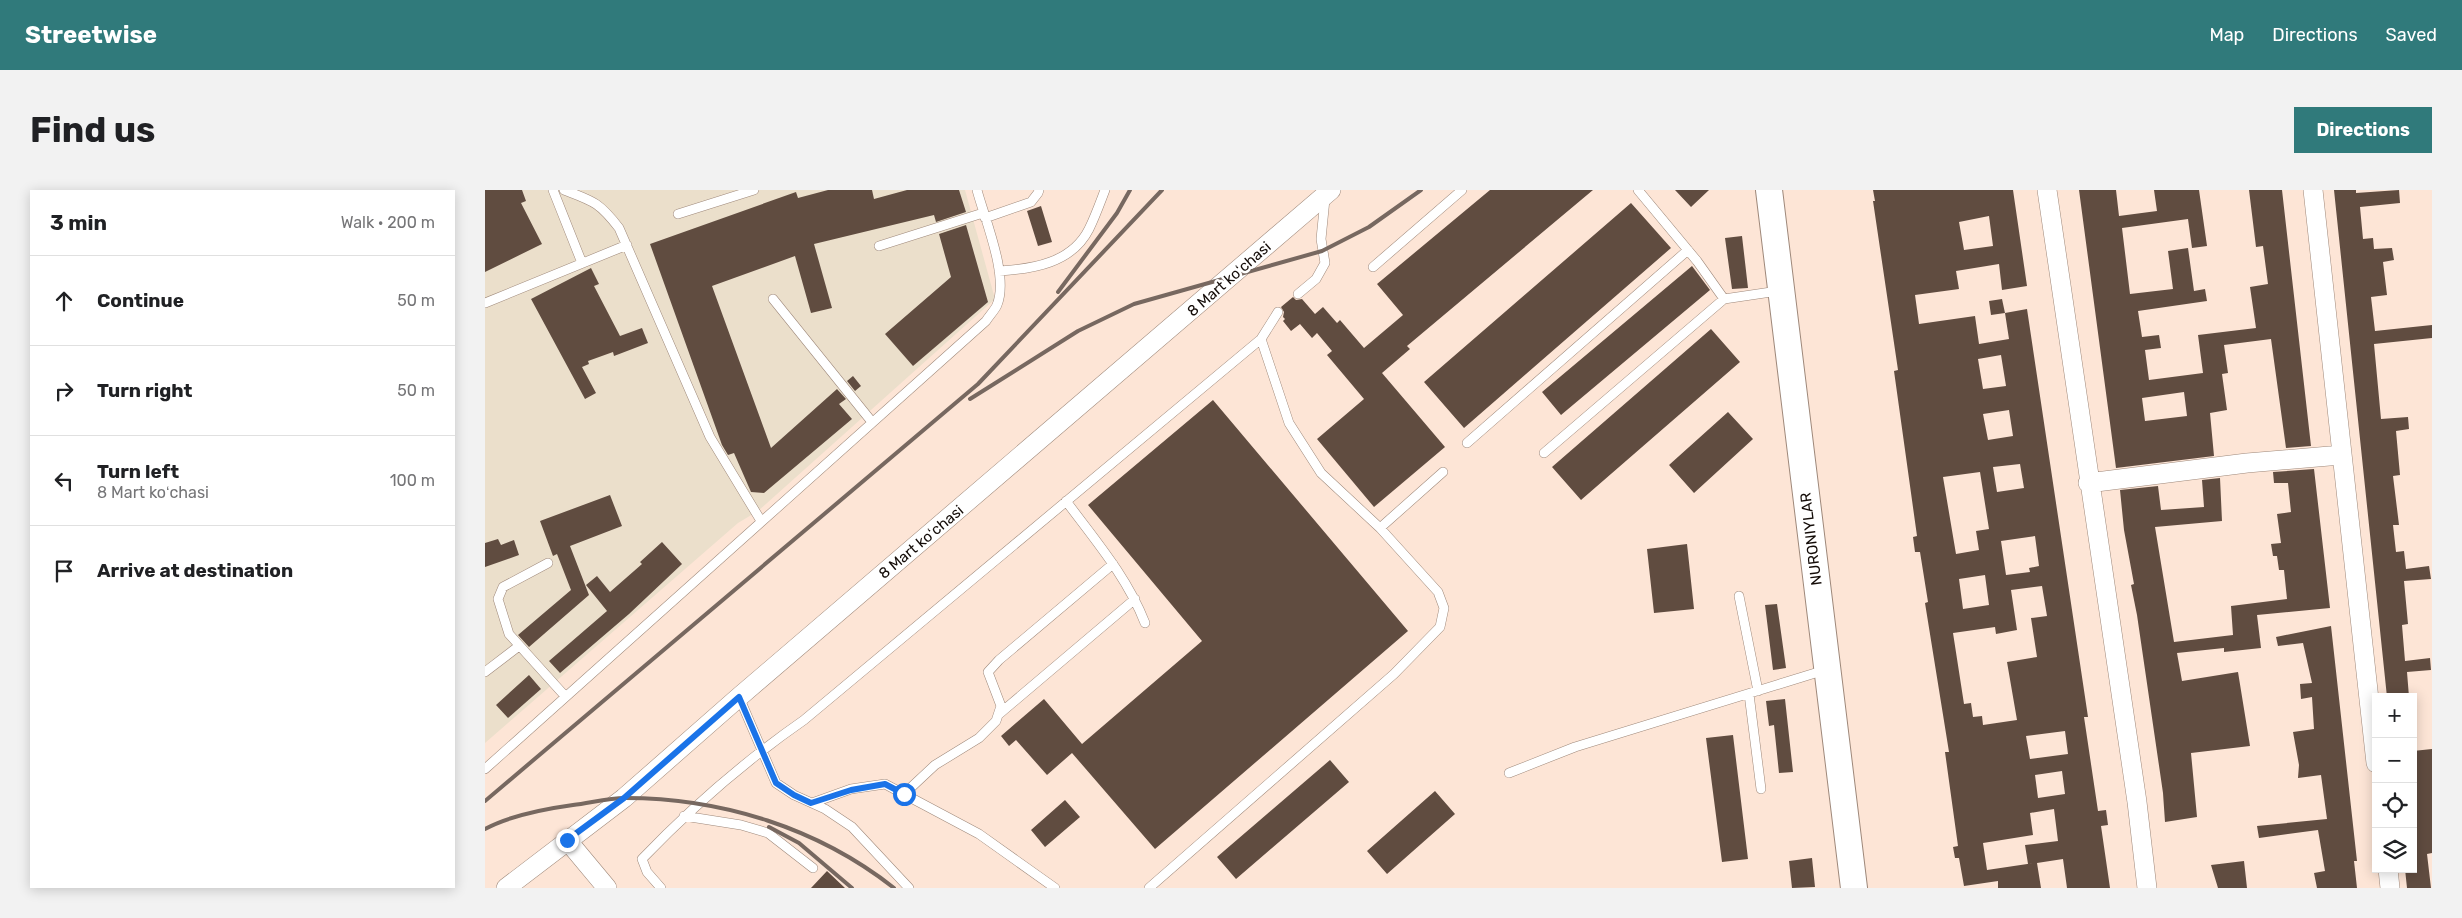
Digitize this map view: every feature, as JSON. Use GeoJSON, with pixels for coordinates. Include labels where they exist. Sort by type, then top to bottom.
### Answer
{"type":"FeatureCollection","features":[{"type":"Feature","properties":{"kind":"main road","name":"NURONIYLAR"},"geometry":{"type":"LineString","coordinates":[[1769,190],[1854,888]]}},
{"type":"Feature","properties":{"kind":"street"},"geometry":{"type":"LineString","coordinates":[[2047,190],[2137,802],[2147,888]]}},
{"type":"Feature","properties":{"kind":"street"},"geometry":{"type":"LineString","coordinates":[[2313,190],[2373,738]]}},
{"type":"Feature","properties":{"kind":"street","name":"8 Mart koʻchasi"},"geometry":{"type":"LineString","coordinates":[[506,888],[624,798],[739,697],[1328,192]]}},
{"type":"Feature","properties":{"kind":"street"},"geometry":{"type":"LineString","coordinates":[[2089,483],[2247,463],[2341,455]]}},
{"type":"Feature","properties":{"kind":"street"},"geometry":{"type":"LineString","coordinates":[[567,840],[607,888]]}},
{"type":"Feature","properties":{"kind":"street"},"geometry":{"type":"LineString","coordinates":[[2388,873],[2390,888]]}},
{"type":"Feature","properties":{"kind":"lane"},"geometry":{"type":"LineString","coordinates":[[553,190],[582,263]]}},
{"type":"Feature","properties":{"kind":"lane"},"geometry":{"type":"LineString","coordinates":[[564,190],[596,202],[610,216],[627,245],[710,437],[761,521]]}},
{"type":"Feature","properties":{"kind":"lane"},"geometry":{"type":"LineString","coordinates":[[678,214],[754,190]]}},
{"type":"Feature","properties":{"kind":"lane"},"geometry":{"type":"LineString","coordinates":[[485,769],[986,321],[997,306],[1001,291],[999,271],[977,190]]}},
{"type":"Feature","properties":{"kind":"lane"},"geometry":{"type":"LineString","coordinates":[[879,246],[1031,202],[1039,190]]}},
{"type":"Feature","properties":{"kind":"lane"},"geometry":{"type":"LineString","coordinates":[[999,271],[1044,266],[1079,243],[1088,230],[1105,190]]}},
{"type":"Feature","properties":{"kind":"lane"},"geometry":{"type":"LineString","coordinates":[[1373,267],[1462,190]]}},
{"type":"Feature","properties":{"kind":"lane"},"geometry":{"type":"LineString","coordinates":[[1639,190],[1688,250],[1724,300]]}},
{"type":"Feature","properties":{"kind":"lane"},"geometry":{"type":"LineString","coordinates":[[1298,294],[1316,280],[1325,264],[1321,239],[1328,192]]}},
{"type":"Feature","properties":{"kind":"lane"},"geometry":{"type":"LineString","coordinates":[[485,302],[627,245]]}},
{"type":"Feature","properties":{"kind":"lane"},"geometry":{"type":"LineString","coordinates":[[1467,443],[1688,250]]}},
{"type":"Feature","properties":{"kind":"lane"},"geometry":{"type":"LineString","coordinates":[[1544,453],[1724,300],[1781,290]]}},
{"type":"Feature","properties":{"kind":"lane"},"geometry":{"type":"LineString","coordinates":[[773,298],[871,422]]}},
{"type":"Feature","properties":{"kind":"lane"},"geometry":{"type":"LineString","coordinates":[[661,888],[647,872],[642,859],[684,816],[761,750],[804,720],[1261,339],[1278,312]]}},
{"type":"Feature","properties":{"kind":"lane"},"geometry":{"type":"LineString","coordinates":[[1149,888],[1394,674],[1441,627],[1444,608],[1438,592],[1380,528],[1321,473],[1299,440],[1289,423],[1261,339]]}},
{"type":"Feature","properties":{"kind":"lane"},"geometry":{"type":"LineString","coordinates":[[1380,528],[1443,472]]}},
{"type":"Feature","properties":{"kind":"lane"},"geometry":{"type":"LineString","coordinates":[[1066,502],[1113,564],[1135,599],[1145,622]]}},
{"type":"Feature","properties":{"kind":"lane"},"geometry":{"type":"LineString","coordinates":[[548,563],[503,587],[498,599],[509,634],[565,696]]}},
{"type":"Feature","properties":{"kind":"lane"},"geometry":{"type":"LineString","coordinates":[[904,794],[935,766],[979,738],[996,721],[1001,706],[988,672],[1113,564]]}},
{"type":"Feature","properties":{"kind":"lane"},"geometry":{"type":"LineString","coordinates":[[1739,596],[1758,691]]}},
{"type":"Feature","properties":{"kind":"lane"},"geometry":{"type":"LineString","coordinates":[[998,716],[1135,599]]}},
{"type":"Feature","properties":{"kind":"lane"},"geometry":{"type":"LineString","coordinates":[[485,672],[519,646]]}},
{"type":"Feature","properties":{"kind":"lane"},"geometry":{"type":"LineString","coordinates":[[1509,774],[1575,747],[1827,670]]}},
{"type":"Feature","properties":{"kind":"lane"},"geometry":{"type":"LineString","coordinates":[[1749,694],[1761,788]]}},
{"type":"Feature","properties":{"kind":"lane"},"geometry":{"type":"LineString","coordinates":[[739,697],[776,783],[794,795],[825,808],[852,827],[909,888]]}},
{"type":"Feature","properties":{"kind":"lane"},"geometry":{"type":"LineString","coordinates":[[811,803],[851,790],[885,784],[979,834],[1055,888]]}},
{"type":"Feature","properties":{"kind":"lane"},"geometry":{"type":"LineString","coordinates":[[684,816],[741,825],[768,833],[813,868]]}},
{"type":"Feature","properties":{"kind":"shaded area"},"geometry":{"type":"Polygon","coordinates":[[[485,190],[965,190],[995,299],[758,511],[738,523],[485,743],[485,190]]]}},
{"type":"Feature","properties":{"kind":"building"},"geometry":{"type":"Polygon","coordinates":[[[485,190],[522,190],[526,201],[521,203],[542,244],[485,272],[485,190]]]}},
{"type":"Feature","properties":{"kind":"building"},"geometry":{"type":"Polygon","coordinates":[[[828,190],[872,190],[874,199],[907,190],[959,190],[966,212],[936,222],[934,215],[814,244],[832,308],[811,313],[795,256],[712,286],[771,448],[837,389],[846,399],[839,404],[852,419],[764,493],[751,492],[734,453],[728,455],[722,445],[650,244],[796,192],[798,198],[828,190]]]}},
{"type":"Feature","properties":{"kind":"building"},"geometry":{"type":"Polygon","coordinates":[[[1490,190],[1593,190],[1407,346],[1410,349],[1382,373],[1445,447],[1374,507],[1317,439],[1364,399],[1327,355],[1332,351],[1317,333],[1312,338],[1300,324],[1291,331],[1283,321],[1285,319],[1283,317],[1284,312],[1281,307],[1293,297],[1296,300],[1302,299],[1315,314],[1323,307],[1337,323],[1340,320],[1364,348],[1403,315],[1377,284],[1490,190]]]}},
{"type":"Feature","properties":{"kind":"building"},"geometry":{"type":"Polygon","coordinates":[[[1675,190],[1709,190],[1691,207],[1675,190]]]}},
{"type":"Feature","properties":{"kind":"building"},"geometry":{"type":"Polygon","coordinates":[[[1873,190],[2013,190],[2027,286],[2002,290],[1999,264],[1956,271],[1959,289],[1915,295],[1919,324],[1975,316],[1979,344],[2009,339],[2005,313],[2027,309],[2088,717],[2084,717],[2098,811],[2106,810],[2108,825],[2101,826],[2110,888],[2067,888],[2063,859],[2037,863],[2041,888],[1998,888],[1998,881],[1964,886],[1959,858],[1955,858],[1953,847],[1958,846],[1945,752],[1949,752],[1925,603],[1928,602],[1920,552],[1915,552],[1913,537],[1917,536],[1894,371],[1898,370],[1873,201],[1875,201],[1873,190]],[[1989,216],[1959,222],[1964,250],[1993,246],[1989,216]],[[2001,355],[1978,359],[1983,389],[2006,386],[2001,355]],[[2009,410],[1983,414],[1988,440],[2013,436],[2009,410]],[[2020,464],[1993,467],[1997,492],[2024,488],[2020,464]],[[1980,472],[1943,477],[1956,554],[1979,550],[1976,531],[1989,529],[1980,472]],[[2035,536],[2001,541],[2006,575],[2030,572],[2029,568],[2039,566],[2035,536]],[[1985,575],[1959,579],[1963,609],[1989,605],[1985,575]],[[2042,586],[2011,590],[2017,630],[1996,634],[1995,627],[1953,633],[1964,704],[1971,703],[1973,717],[1982,716],[1983,725],[2017,720],[2007,662],[2037,657],[2031,618],[2047,616],[2042,586]],[[2065,731],[2026,736],[2030,759],[2068,754],[2065,731]],[[2062,771],[2035,775],[2038,798],[2065,794],[2062,771]],[[2054,809],[2030,813],[2033,835],[1983,843],[1987,870],[2028,864],[2025,845],[2058,841],[2054,809]]]}},
{"type":"Feature","properties":{"kind":"building"},"geometry":{"type":"Polygon","coordinates":[[[2079,190],[2116,190],[2119,216],[2157,211],[2154,190],[2199,190],[2207,246],[2192,248],[2188,219],[2122,228],[2130,294],[2173,289],[2168,251],[2188,248],[2194,291],[2205,289],[2207,301],[2138,311],[2142,337],[2159,335],[2161,348],[2145,350],[2149,380],[2203,373],[2198,335],[2256,328],[2250,287],[2268,284],[2263,246],[2256,247],[2249,190],[2282,190],[2311,446],[2286,448],[2271,339],[2224,345],[2228,373],[2222,374],[2227,410],[2210,413],[2214,456],[2116,468],[2079,190]],[[2184,392],[2142,398],[2145,421],[2187,416],[2184,392]]]}},
{"type":"Feature","properties":{"kind":"building"},"geometry":{"type":"Polygon","coordinates":[[[2334,190],[2356,190],[2356,193],[2399,190],[2400,203],[2360,207],[2363,239],[2373,238],[2374,249],[2392,248],[2394,260],[2383,262],[2387,295],[2371,297],[2375,331],[2432,325],[2432,338],[2374,344],[2381,419],[2408,417],[2409,429],[2396,431],[2400,475],[2393,476],[2399,525],[2393,525],[2396,552],[2404,551],[2406,569],[2429,566],[2431,579],[2404,581],[2408,624],[2402,625],[2405,661],[2430,658],[2431,670],[2407,672],[2409,693],[2387,693],[2334,190]]]}},
{"type":"Feature","properties":{"kind":"building"},"geometry":{"type":"Polygon","coordinates":[[[1631,203],[1671,248],[1464,428],[1424,382],[1631,203]]]}},
{"type":"Feature","properties":{"kind":"building"},"geometry":{"type":"Polygon","coordinates":[[[1041,206],[1052,242],[1038,246],[1027,211],[1041,206]]]}},
{"type":"Feature","properties":{"kind":"building"},"geometry":{"type":"Polygon","coordinates":[[[966,225],[988,302],[913,366],[885,334],[951,277],[939,234],[966,225]]]}},
{"type":"Feature","properties":{"kind":"building"},"geometry":{"type":"Polygon","coordinates":[[[1742,236],[1748,288],[1732,289],[1725,238],[1742,236]]]}},
{"type":"Feature","properties":{"kind":"building"},"geometry":{"type":"Polygon","coordinates":[[[1692,266],[1710,290],[1561,415],[1542,392],[1692,266]]]}},
{"type":"Feature","properties":{"kind":"building"},"geometry":{"type":"Polygon","coordinates":[[[591,268],[599,284],[594,286],[620,336],[642,328],[648,343],[614,356],[613,352],[588,361],[589,364],[582,367],[596,393],[585,399],[531,299],[591,268]]]}},
{"type":"Feature","properties":{"kind":"building"},"geometry":{"type":"Polygon","coordinates":[[[2002,299],[2005,313],[1991,315],[1989,301],[2002,299]]]}},
{"type":"Feature","properties":{"kind":"building"},"geometry":{"type":"Polygon","coordinates":[[[1711,329],[1740,362],[1581,500],[1552,467],[1711,329]]]}},
{"type":"Feature","properties":{"kind":"building"},"geometry":{"type":"Polygon","coordinates":[[[853,376],[861,386],[855,391],[847,381],[853,376]]]}},
{"type":"Feature","properties":{"kind":"building"},"geometry":{"type":"Polygon","coordinates":[[[1213,400],[1408,631],[1155,849],[1072,753],[1047,775],[1016,740],[1009,746],[1001,736],[1044,699],[1082,744],[1202,641],[1088,505],[1213,400]]]}},
{"type":"Feature","properties":{"kind":"building"},"geometry":{"type":"Polygon","coordinates":[[[1728,412],[1753,439],[1694,493],[1669,465],[1728,412]]]}},
{"type":"Feature","properties":{"kind":"building"},"geometry":{"type":"Polygon","coordinates":[[[2314,469],[2330,608],[2257,615],[2261,648],[2224,652],[2224,648],[2177,653],[2182,681],[2238,672],[2250,746],[2191,753],[2197,817],[2165,822],[2163,793],[2131,585],[2134,584],[2124,530],[2120,490],[2158,486],[2161,510],[2204,507],[2202,480],[2220,478],[2222,521],[2155,527],[2174,642],[2233,635],[2231,606],[2287,599],[2284,570],[2279,570],[2277,556],[2273,556],[2271,544],[2281,543],[2277,514],[2291,512],[2288,483],[2274,483],[2273,472],[2314,469]]]}},
{"type":"Feature","properties":{"kind":"building"},"geometry":{"type":"Polygon","coordinates":[[[610,495],[622,526],[570,546],[589,595],[529,647],[518,635],[571,590],[557,554],[553,556],[540,521],[610,495]]]}},
{"type":"Feature","properties":{"kind":"building"},"geometry":{"type":"Polygon","coordinates":[[[498,539],[501,545],[514,540],[519,555],[485,567],[485,543],[498,539]]]}},
{"type":"Feature","properties":{"kind":"building"},"geometry":{"type":"Polygon","coordinates":[[[662,542],[682,564],[629,614],[560,673],[549,661],[607,611],[586,585],[597,576],[610,592],[642,564],[640,562],[662,542]]]}},
{"type":"Feature","properties":{"kind":"building"},"geometry":{"type":"Polygon","coordinates":[[[1687,544],[1694,609],[1654,613],[1647,549],[1687,544]]]}},
{"type":"Feature","properties":{"kind":"building"},"geometry":{"type":"Polygon","coordinates":[[[1777,604],[1786,668],[1773,670],[1765,605],[1777,604]]]}},
{"type":"Feature","properties":{"kind":"building"},"geometry":{"type":"Polygon","coordinates":[[[2331,626],[2357,861],[2354,861],[2357,888],[2317,888],[2314,873],[2325,871],[2318,830],[2259,838],[2257,826],[2327,819],[2321,775],[2298,778],[2299,765],[2293,732],[2314,729],[2312,697],[2301,699],[2300,684],[2312,683],[2303,643],[2278,646],[2276,637],[2331,626]]]}},
{"type":"Feature","properties":{"kind":"building"},"geometry":{"type":"Polygon","coordinates":[[[529,675],[541,689],[508,718],[496,705],[529,675]]]}},
{"type":"Feature","properties":{"kind":"building"},"geometry":{"type":"Polygon","coordinates":[[[1785,699],[1793,772],[1779,773],[1774,725],[1769,726],[1766,701],[1785,699]]]}},
{"type":"Feature","properties":{"kind":"building"},"geometry":{"type":"Polygon","coordinates":[[[1733,735],[1748,859],[1722,862],[1706,738],[1733,735]]]}},
{"type":"Feature","properties":{"kind":"building"},"geometry":{"type":"Polygon","coordinates":[[[2432,749],[2432,853],[2427,854],[2431,888],[2407,888],[2405,873],[2417,873],[2417,751],[2432,749]]]}},
{"type":"Feature","properties":{"kind":"building"},"geometry":{"type":"Polygon","coordinates":[[[1330,760],[1349,782],[1236,879],[1217,857],[1330,760]]]}},
{"type":"Feature","properties":{"kind":"building"},"geometry":{"type":"Polygon","coordinates":[[[1435,791],[1455,814],[1387,874],[1367,851],[1435,791]]]}},
{"type":"Feature","properties":{"kind":"building"},"geometry":{"type":"Polygon","coordinates":[[[1065,800],[1080,817],[1045,847],[1031,830],[1065,800]]]}},
{"type":"Feature","properties":{"kind":"building"},"geometry":{"type":"Polygon","coordinates":[[[1812,858],[1815,887],[1792,888],[1789,861],[1812,858]]]}},
{"type":"Feature","properties":{"kind":"building"},"geometry":{"type":"Polygon","coordinates":[[[2244,861],[2247,888],[2218,888],[2211,865],[2244,861]]]}},
{"type":"Feature","properties":{"kind":"building"},"geometry":{"type":"Polygon","coordinates":[[[827,871],[845,888],[811,888],[827,871]]]}},
{"type":"Feature","properties":{"kind":"railway"},"geometry":{"type":"LineString","coordinates":[[1058,292],[1117,213],[1130,190]]}},
{"type":"Feature","properties":{"kind":"railway"},"geometry":{"type":"LineString","coordinates":[[485,801],[978,384],[1162,190]]}},
{"type":"Feature","properties":{"kind":"railway"},"geometry":{"type":"LineString","coordinates":[[970,399],[1078,331],[1134,304],[1322,251],[1369,227],[1421,190]]}},
{"type":"Feature","properties":{"kind":"railway"},"geometry":{"type":"LineString","coordinates":[[485,829],[528,813],[612,799],[661,799],[697,804],[767,820],[801,833],[865,867],[894,888]]}},
{"type":"Feature","properties":{"kind":"railway"},"geometry":{"type":"LineString","coordinates":[[769,827],[799,843],[852,888]]}},
{"type":"Feature","properties":{"kind":"route"},"geometry":{"type":"LineString","coordinates":[[567,840],[624,798],[739,697],[776,783],[794,795],[811,803],[851,790],[885,784],[904,794]]}}]}
